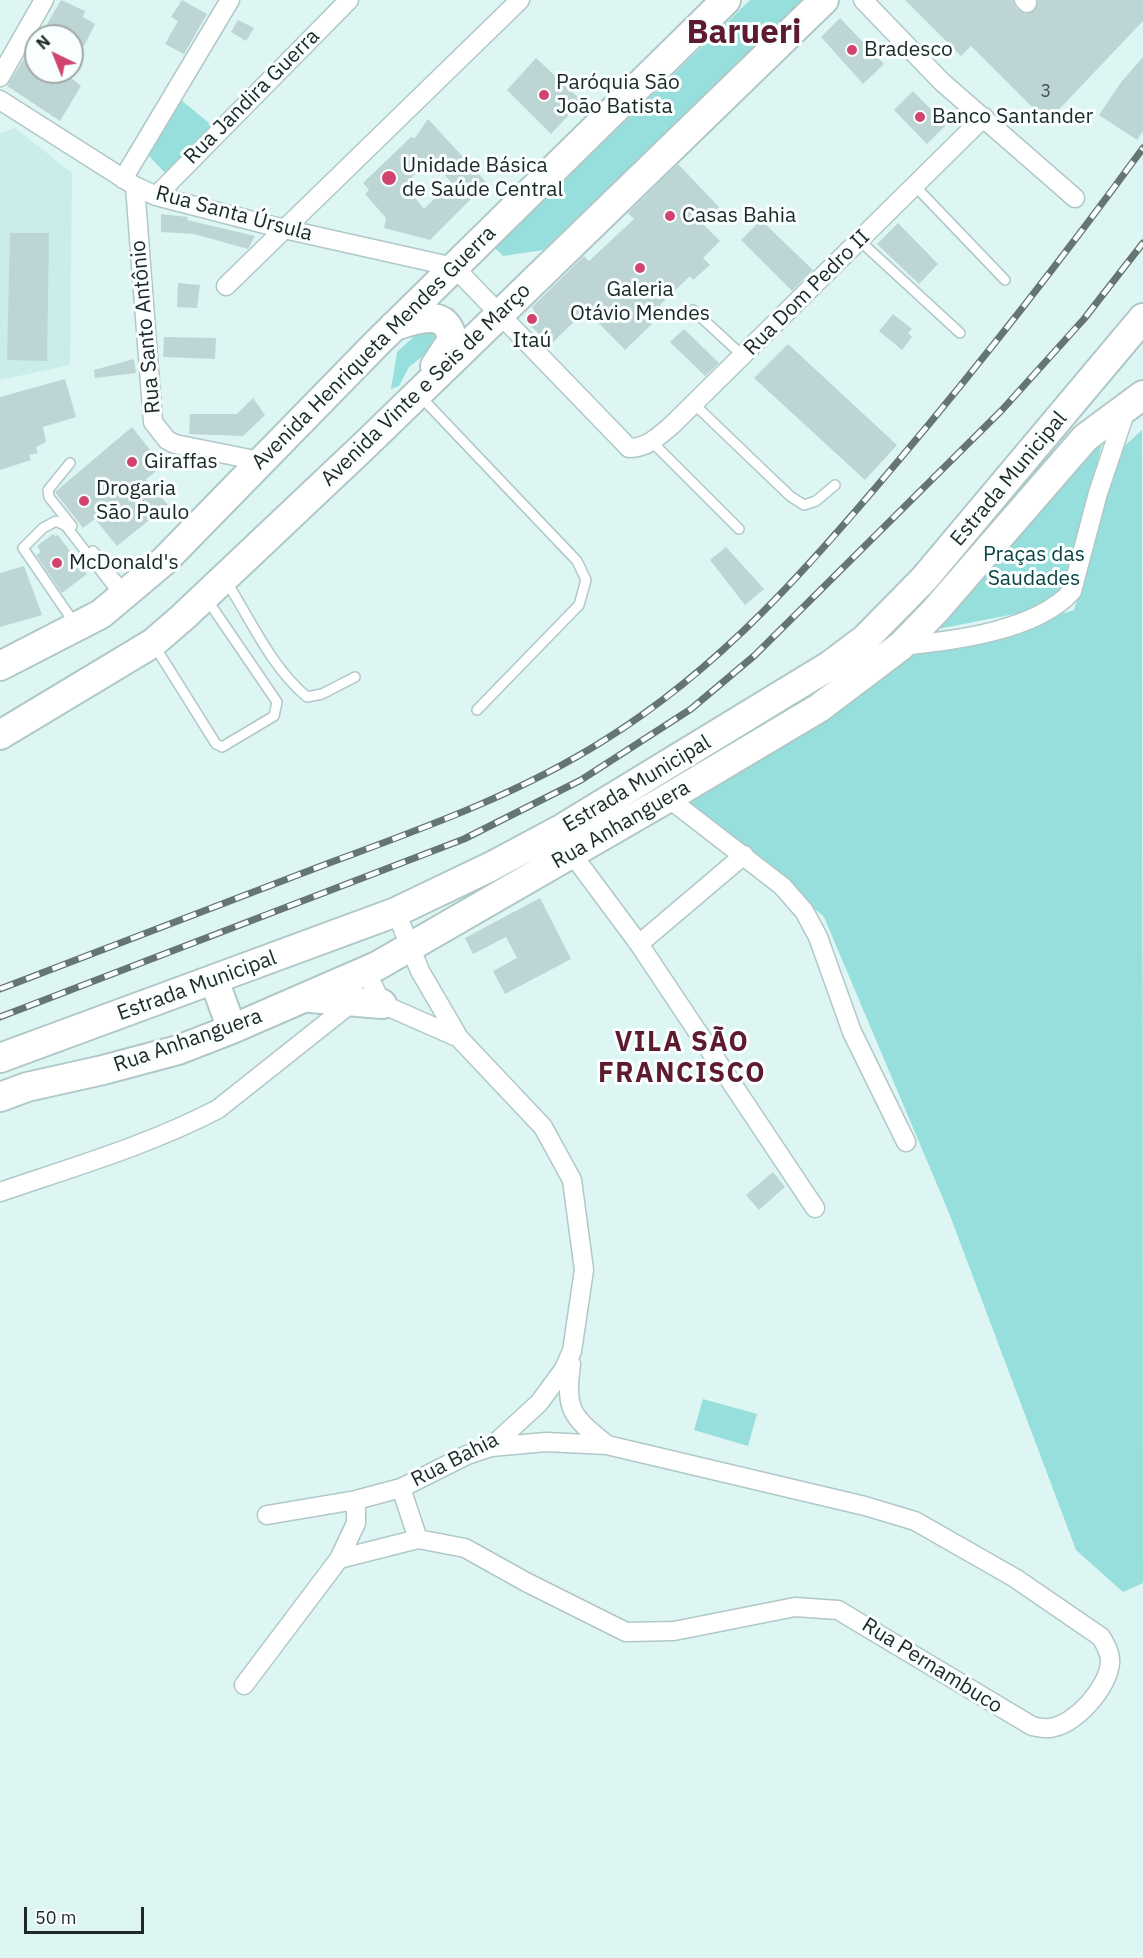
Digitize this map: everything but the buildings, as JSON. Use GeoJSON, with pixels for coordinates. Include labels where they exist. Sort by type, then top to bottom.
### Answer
{"type":"FeatureCollection","features":[{"type":"Feature","properties":{"kind":"main road","name":"Avenida Henriqueta Mendes Guerra"},"geometry":{"type":"LineString","coordinates":[[0,666],[101,614],[164,561],[394,326],[726,0]]}},
{"type":"Feature","properties":{"kind":"main road","name":"Avenida Vinte e Seis de Março"},"geometry":{"type":"LineString","coordinates":[[0,735],[153,643],[215,588],[824,0]]}},
{"type":"Feature","properties":{"kind":"main road"},"geometry":{"type":"LineString","coordinates":[[394,326],[433,317],[442,321],[451,334],[450,346],[417,393]]}},
{"type":"Feature","properties":{"kind":"main road","name":"Estrada Municipal"},"geometry":{"type":"LineString","coordinates":[[4,1057],[388,914],[490,867],[573,822],[780,698],[865,639],[911,593],[957,542],[1143,318]]}},
{"type":"Feature","properties":{"kind":"main road","name":"Rua Anhanguera"},"geometry":{"type":"LineString","coordinates":[[0,1097],[27,1087],[103,1071],[178,1050],[308,998],[372,968],[572,854],[819,708],[901,646],[935,611],[1078,446],[1135,402]]}},
{"type":"Feature","properties":{"kind":"main road"},"geometry":{"type":"LineString","coordinates":[[372,968],[386,952],[388,914]]}},
{"type":"Feature","properties":{"kind":"main road"},"geometry":{"type":"LineString","coordinates":[[4,1057],[49,1050],[218,991],[276,966],[299,948]]}},
{"type":"Feature","properties":{"kind":"main road"},"geometry":{"type":"LineString","coordinates":[[218,991],[232,1029]]}},
{"type":"Feature","properties":{"kind":"main road"},"geometry":{"type":"LineString","coordinates":[[308,998],[368,1002]]}},
{"type":"Feature","properties":{"kind":"street"},"geometry":{"type":"LineString","coordinates":[[0,77],[44,0]]}},
{"type":"Feature","properties":{"kind":"street"},"geometry":{"type":"LineString","coordinates":[[129,182],[230,0]]}},
{"type":"Feature","properties":{"kind":"street","name":"Rua Jandira Guerra"},"geometry":{"type":"LineString","coordinates":[[156,196],[348,0]]}},
{"type":"Feature","properties":{"kind":"street"},"geometry":{"type":"LineString","coordinates":[[225,286],[520,0]]}},
{"type":"Feature","properties":{"kind":"street"},"geometry":{"type":"LineString","coordinates":[[863,0],[942,82],[1075,198]]}},
{"type":"Feature","properties":{"kind":"street","name":"Rua Santa Úrsula"},"geometry":{"type":"LineString","coordinates":[[0,100],[129,182],[156,196],[284,230],[454,267]]}},
{"type":"Feature","properties":{"kind":"street","name":"Rua Dom Pedro II"},"geometry":{"type":"LineString","coordinates":[[652,442],[694,404],[984,117]]}},
{"type":"Feature","properties":{"kind":"street","name":"Rua Santo Antônio"},"geometry":{"type":"LineString","coordinates":[[129,182],[153,422],[167,440],[175,444],[260,461]]}},
{"type":"Feature","properties":{"kind":"street"},"geometry":{"type":"LineString","coordinates":[[454,267],[621,443],[628,448],[639,448],[652,442]]}},
{"type":"Feature","properties":{"kind":"street"},"geometry":{"type":"LineString","coordinates":[[901,646],[937,643],[1015,625],[1048,612],[1061,603],[1072,591],[1098,494],[1135,402]]}},
{"type":"Feature","properties":{"kind":"street"},"geometry":{"type":"LineString","coordinates":[[668,798],[782,886],[804,911],[818,937],[852,1032],[906,1142]]}},
{"type":"Feature","properties":{"kind":"street"},"geometry":{"type":"LineString","coordinates":[[572,854],[639,945],[815,1208]]}},
{"type":"Feature","properties":{"kind":"street"},"geometry":{"type":"LineString","coordinates":[[639,945],[744,855]]}},
{"type":"Feature","properties":{"kind":"street"},"geometry":{"type":"LineString","coordinates":[[388,914],[411,945],[420,971],[459,1038]]}},
{"type":"Feature","properties":{"kind":"street"},"geometry":{"type":"LineString","coordinates":[[0,1192],[93,1161],[195,1121],[218,1109],[368,1002],[372,968]]}},
{"type":"Feature","properties":{"kind":"street"},"geometry":{"type":"LineString","coordinates":[[368,1002],[459,1038]]}},
{"type":"Feature","properties":{"kind":"street","name":"Rua Bahia"},"geometry":{"type":"LineString","coordinates":[[267,1515],[357,1500],[401,1488],[467,1455],[491,1447],[539,1403],[564,1369],[572,1352],[584,1270],[579,1211],[572,1180],[543,1127],[459,1038]]}},
{"type":"Feature","properties":{"kind":"street","name":"Rua Pernambuco"},"geometry":{"type":"LineString","coordinates":[[572,1352],[567,1389],[570,1406],[584,1425],[607,1445]]}},
{"type":"Feature","properties":{"kind":"street","name":"Rua Pernambuco"},"geometry":{"type":"LineString","coordinates":[[339,1559],[418,1539],[465,1548],[526,1582],[627,1632],[674,1631],[795,1607],[818,1606],[838,1610],[1032,1726],[1050,1728],[1078,1716],[1106,1676],[1110,1662],[1108,1650],[1101,1637],[1088,1626],[1015,1578],[915,1521],[865,1506],[607,1445],[546,1442],[491,1447]]}},
{"type":"Feature","properties":{"kind":"street"},"geometry":{"type":"LineString","coordinates":[[401,1488],[418,1539]]}},
{"type":"Feature","properties":{"kind":"street"},"geometry":{"type":"LineString","coordinates":[[244,1685],[339,1559],[356,1523],[357,1500]]}},
{"type":"Feature","properties":{"kind":"lane"},"geometry":{"type":"LineString","coordinates":[[915,186],[1005,280]]}},
{"type":"Feature","properties":{"kind":"lane"},"geometry":{"type":"LineString","coordinates":[[860,241],[960,333]]}},
{"type":"Feature","properties":{"kind":"lane"},"geometry":{"type":"LineString","coordinates":[[693,310],[743,356]]}},
{"type":"Feature","properties":{"kind":"lane"},"geometry":{"type":"LineString","coordinates":[[417,393],[578,561],[586,580],[579,605],[477,710]]}},
{"type":"Feature","properties":{"kind":"lane"},"geometry":{"type":"LineString","coordinates":[[694,404],[790,496],[804,505],[816,501],[835,484]]}},
{"type":"Feature","properties":{"kind":"lane"},"geometry":{"type":"LineString","coordinates":[[652,442],[739,529]]}},
{"type":"Feature","properties":{"kind":"lane"},"geometry":{"type":"LineString","coordinates":[[70,463],[51,483],[48,490],[49,497],[124,595]]}},
{"type":"Feature","properties":{"kind":"lane"},"geometry":{"type":"LineString","coordinates":[[77,627],[23,548],[43,528],[56,521],[66,526],[124,595]]}},
{"type":"Feature","properties":{"kind":"lane"},"geometry":{"type":"LineString","coordinates":[[153,643],[216,744],[222,747],[274,716],[277,702],[215,588]]}},
{"type":"Feature","properties":{"kind":"lane"},"geometry":{"type":"LineString","coordinates":[[215,588],[291,683],[307,697],[322,694],[355,677]]}},
{"type":"Feature","properties":{"kind":"shaded area"},"geometry":{"type":"Polygon","coordinates":[[[15,128],[72,173],[70,365],[0,380],[0,133],[15,128]]]}},
{"type":"Feature","properties":{"kind":"green space"},"geometry":{"type":"Polygon","coordinates":[[[750,0],[805,0],[543,250],[503,256],[495,248],[750,0]]]}},
{"type":"Feature","properties":{"kind":"green space"},"geometry":{"type":"Polygon","coordinates":[[[180,99],[215,128],[168,176],[147,154],[180,99]]]}},
{"type":"Feature","properties":{"kind":"green space"},"geometry":{"type":"Polygon","coordinates":[[[433,319],[441,342],[409,367],[399,386],[391,389],[397,352],[433,319]]]}},
{"type":"Feature","properties":{"kind":"green space"},"geometry":{"type":"Polygon","coordinates":[[[1142,430],[1143,1583],[1123,1592],[1076,1550],[949,1213],[824,917],[743,845],[680,800],[903,655],[949,648],[1074,610],[1120,450],[1142,430]]]}},
{"type":"Feature","properties":{"kind":"green space","name":"Praças das Saudades"},"geometry":{"type":"Polygon","coordinates":[[[1103,441],[1070,566],[1059,592],[1030,611],[933,630],[1103,441]]]}},
{"type":"Feature","properties":{"kind":"green space"},"geometry":{"type":"Polygon","coordinates":[[[703,1399],[757,1414],[748,1446],[694,1430],[703,1399]]]}},
{"type":"Feature","properties":{"kind":"railway"},"geometry":{"type":"LineString","coordinates":[[0,989],[469,809],[570,760],[646,712],[725,648],[798,576],[832,538],[993,345],[1143,148]]}},
{"type":"Feature","properties":{"kind":"railway"},"geometry":{"type":"LineString","coordinates":[[0,1017],[464,839],[581,780],[691,709],[754,656],[1002,410],[1084,319],[1143,243]]}},
{"type":"Feature","properties":{"kind":"place","name":"Bradesco"},"geometry":{"type":"Point","coordinates":[852,50]}},
{"type":"Feature","properties":{"kind":"place","name":"Paróquia São João Batista"},"geometry":{"type":"Point","coordinates":[544,95]}},
{"type":"Feature","properties":{"kind":"place","name":"Banco Santander"},"geometry":{"type":"Point","coordinates":[920,117]}},
{"type":"Feature","properties":{"kind":"place","name":"Unidade Básica de Saúde Central"},"geometry":{"type":"Point","coordinates":[389,178]}},
{"type":"Feature","properties":{"kind":"place","name":"Casas Bahia"},"geometry":{"type":"Point","coordinates":[670,216]}},
{"type":"Feature","properties":{"kind":"place","name":"Galeria Otávio Mendes"},"geometry":{"type":"Point","coordinates":[640,268]}},
{"type":"Feature","properties":{"kind":"place","name":"Itaú"},"geometry":{"type":"Point","coordinates":[532,319]}},
{"type":"Feature","properties":{"kind":"place","name":"Giraffas"},"geometry":{"type":"Point","coordinates":[132,462]}},
{"type":"Feature","properties":{"kind":"place","name":"Drogaria São Paulo"},"geometry":{"type":"Point","coordinates":[84,501]}},
{"type":"Feature","properties":{"kind":"place","name":"McDonald's"},"geometry":{"type":"Point","coordinates":[57,563]}},
{"type":"Feature","properties":{"kind":"district","name":"Barueri"},"geometry":{"type":"Point","coordinates":[744,33]}},
{"type":"Feature","properties":{"kind":"district","name":"VILA SÃO FRANCISCO"},"geometry":{"type":"Point","coordinates":[682,1058]}}]}
